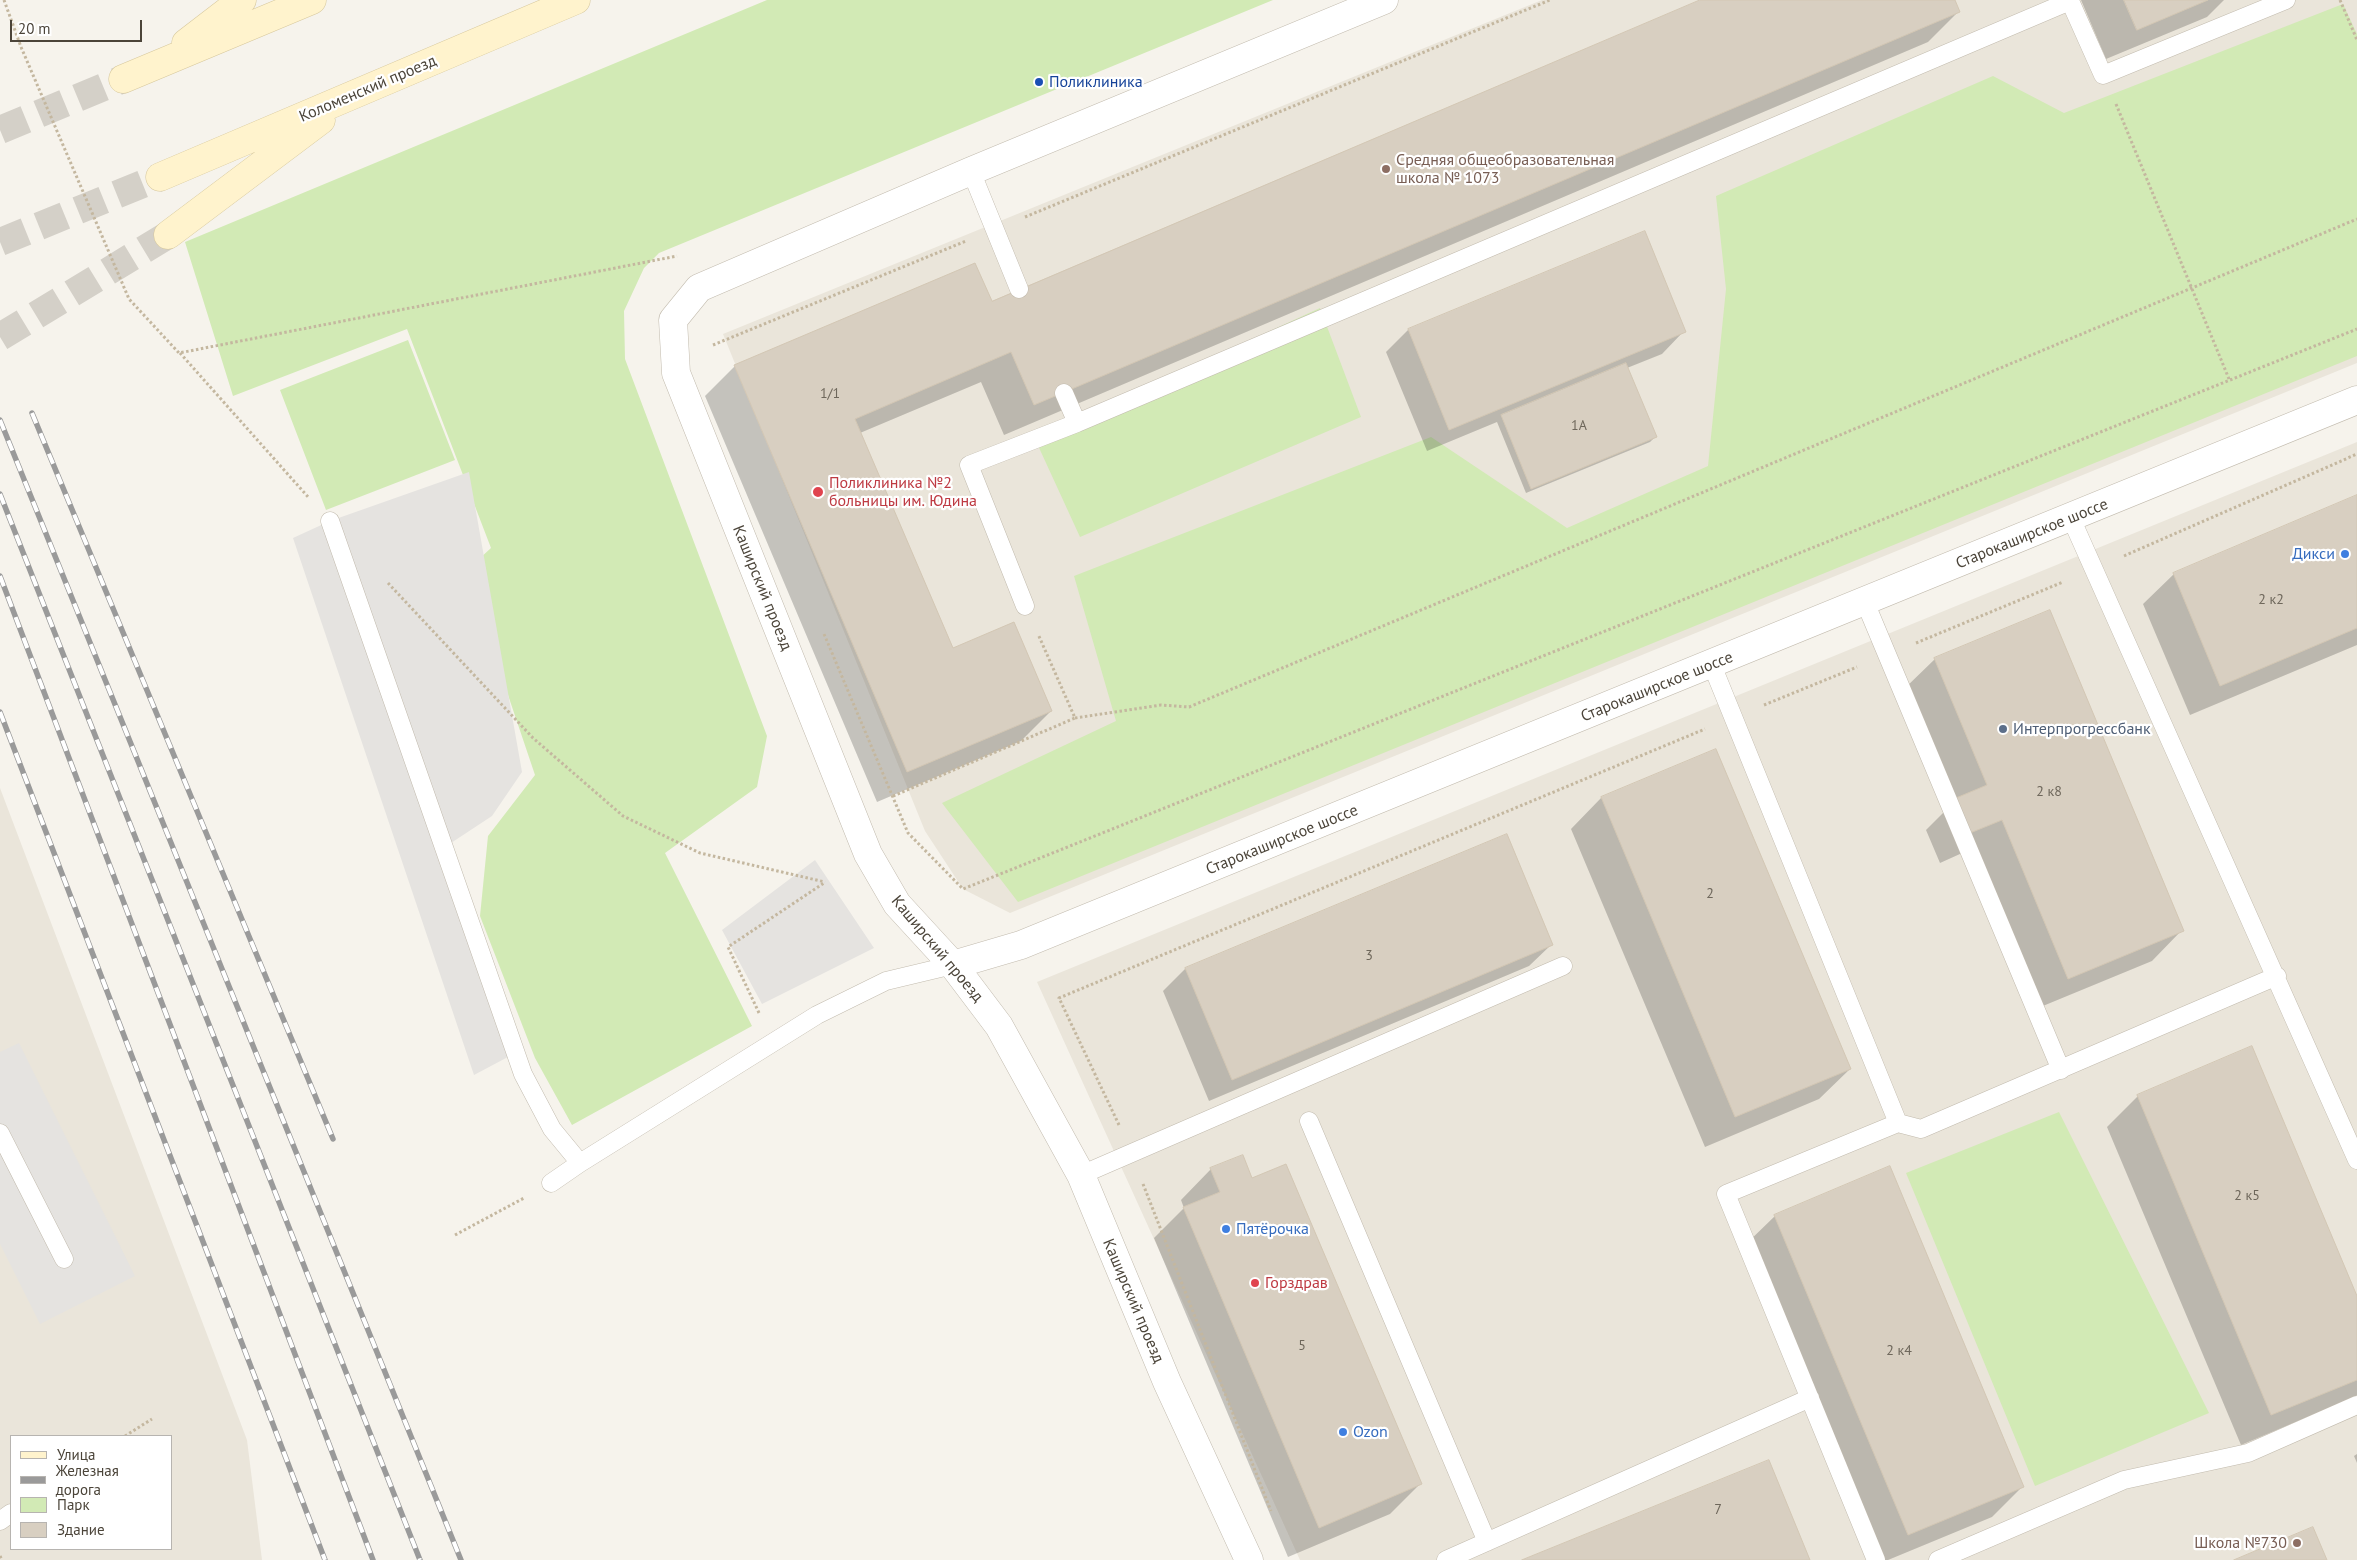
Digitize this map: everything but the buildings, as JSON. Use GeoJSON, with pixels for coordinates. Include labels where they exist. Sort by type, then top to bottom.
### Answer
{"type":"FeatureCollection","features":[{"type":"Feature","properties":{"kind":"main road"},"geometry":{"type":"LineString","coordinates":[[155,67],[242,0]]}},
{"type":"Feature","properties":{"kind":"main road"},"geometry":{"type":"LineString","coordinates":[[123,79],[312,0]]}},
{"type":"Feature","properties":{"kind":"main road","name":"Коломенский проезд"},"geometry":{"type":"LineString","coordinates":[[160,177],[576,0]]}},
{"type":"Feature","properties":{"kind":"main road"},"geometry":{"type":"LineString","coordinates":[[168,236],[352,96]]}},
{"type":"Feature","properties":{"kind":"street"},"geometry":{"type":"LineString","coordinates":[[971,171],[1384,0]]}},
{"type":"Feature","properties":{"kind":"street","name":"Каширский проезд"},"geometry":{"type":"LineString","coordinates":[[971,171],[699,288],[673,320],[676,373],[868,854],[896,904],[954,965],[999,1026],[1081,1175],[1167,1382],[1250,1560]]}},
{"type":"Feature","properties":{"kind":"street","name":"Старокаширское шоссе"},"geometry":{"type":"LineString","coordinates":[[954,965],[1021,945],[2357,400]]}},
{"type":"Feature","properties":{"kind":"lane"},"geometry":{"type":"LineString","coordinates":[[1026,606],[969,465],[1077,423],[2070,0],[2103,75],[2286,0]]}},
{"type":"Feature","properties":{"kind":"lane"},"geometry":{"type":"LineString","coordinates":[[971,171],[1019,289]]}},
{"type":"Feature","properties":{"kind":"lane"},"geometry":{"type":"LineString","coordinates":[[1064,394],[1077,423]]}},
{"type":"Feature","properties":{"kind":"lane"},"geometry":{"type":"LineString","coordinates":[[2071,518],[2277,976],[2357,1160]]}},
{"type":"Feature","properties":{"kind":"lane"},"geometry":{"type":"LineString","coordinates":[[330,521],[523,1074],[552,1129],[580,1163]]}},
{"type":"Feature","properties":{"kind":"lane"},"geometry":{"type":"LineString","coordinates":[[1865,602],[2060,1070]]}},
{"type":"Feature","properties":{"kind":"lane"},"geometry":{"type":"LineString","coordinates":[[1712,664],[1898,1124]]}},
{"type":"Feature","properties":{"kind":"lane"},"geometry":{"type":"LineString","coordinates":[[551,1183],[817,1015],[886,982],[954,965]]}},
{"type":"Feature","properties":{"kind":"lane"},"geometry":{"type":"LineString","coordinates":[[1081,1175],[1563,966]]}},
{"type":"Feature","properties":{"kind":"lane"},"geometry":{"type":"LineString","coordinates":[[1876,1560],[1726,1194],[1898,1124],[1921,1129],[2277,976]]}},
{"type":"Feature","properties":{"kind":"lane"},"geometry":{"type":"LineString","coordinates":[[1309,1120],[1487,1542]]}},
{"type":"Feature","properties":{"kind":"lane"},"geometry":{"type":"LineString","coordinates":[[0,1132],[64,1258]]}},
{"type":"Feature","properties":{"kind":"lane"},"geometry":{"type":"LineString","coordinates":[[1446,1560],[1810,1398]]}},
{"type":"Feature","properties":{"kind":"lane"},"geometry":{"type":"LineString","coordinates":[[1938,1560],[2124,1480],[2248,1453],[2357,1405]]}},
{"type":"Feature","properties":{"kind":"path"},"geometry":{"type":"LineString","coordinates":[[4,0],[22,47],[129,299],[180,353],[330,521]]}},
{"type":"Feature","properties":{"kind":"path"},"geometry":{"type":"LineString","coordinates":[[710,346],[1550,0]]}},
{"type":"Feature","properties":{"kind":"path"},"geometry":{"type":"LineString","coordinates":[[2340,0],[2357,40]]}},
{"type":"Feature","properties":{"kind":"path"},"geometry":{"type":"LineString","coordinates":[[2103,75],[2229,378]]}},
{"type":"Feature","properties":{"kind":"path"},"geometry":{"type":"LineString","coordinates":[[893,796],[1075,718],[1161,705],[1189,707],[2357,219]]}},
{"type":"Feature","properties":{"kind":"path"},"geometry":{"type":"LineString","coordinates":[[180,353],[679,256]]}},
{"type":"Feature","properties":{"kind":"path"},"geometry":{"type":"LineString","coordinates":[[822,632],[908,833],[963,889],[2229,378],[2357,329]]}},
{"type":"Feature","properties":{"kind":"path"},"geometry":{"type":"LineString","coordinates":[[384,579],[534,738],[624,816],[700,853],[825,882],[728,947],[773,1043]]}},
{"type":"Feature","properties":{"kind":"path"},"geometry":{"type":"LineString","coordinates":[[1049,659],[1075,718]]}},
{"type":"Feature","properties":{"kind":"path"},"geometry":{"type":"LineString","coordinates":[[1060,998],[1132,1153],[1272,1514]]}},
{"type":"Feature","properties":{"kind":"path"},"geometry":{"type":"LineString","coordinates":[[455,1236],[551,1183]]}},
{"type":"Feature","properties":{"kind":"path"},"geometry":{"type":"LineString","coordinates":[[127,1435],[152,1419]]}},
{"type":"Feature","properties":{"kind":"path"},"geometry":{"type":"LineString","coordinates":[[0,1556],[2,1560]]}},
{"type":"Feature","properties":{"kind":"shaded area"},"geometry":{"type":"Polygon","coordinates":[[[1542,0],[2357,0],[2357,363],[1010,913],[963,889],[925,831],[723,334],[1542,0]]]}},
{"type":"Feature","properties":{"kind":"shaded area"},"geometry":{"type":"Polygon","coordinates":[[[2357,442],[2357,1560],[1300,1560],[1037,982],[2357,442]]]}},
{"type":"Feature","properties":{"kind":"shaded area"},"geometry":{"type":"Polygon","coordinates":[[[469,472],[522,772],[492,816],[451,843],[523,1049],[474,1075],[293,538],[330,521],[469,472]]]}},
{"type":"Feature","properties":{"kind":"shaded area"},"geometry":{"type":"Polygon","coordinates":[[[0,788],[247,1440],[262,1560],[0,1560],[0,788]]]}},
{"type":"Feature","properties":{"kind":"shaded area"},"geometry":{"type":"Polygon","coordinates":[[[815,860],[874,948],[762,1004],[722,930],[815,860]]]}},
{"type":"Feature","properties":{"kind":"shaded area"},"geometry":{"type":"Polygon","coordinates":[[[19,1043],[135,1276],[40,1324],[0,1244],[0,1052],[19,1043]]]}},
{"type":"Feature","properties":{"kind":"green space"},"geometry":{"type":"Polygon","coordinates":[[[767,0],[1273,0],[659,253],[644,268],[624,311],[625,359],[767,736],[757,787],[665,853],[752,1026],[572,1125],[535,1058],[480,916],[488,836],[535,775],[507,692],[454,582],[491,548],[407,329],[233,396],[185,242],[767,0]]]}},
{"type":"Feature","properties":{"kind":"green space"},"geometry":{"type":"Polygon","coordinates":[[[2343,4],[2357,34],[2357,356],[1018,902],[942,803],[1116,721],[1074,576],[1431,437],[1567,528],[1708,466],[1726,289],[1716,196],[1993,76],[2064,113],[2343,4]]]}},
{"type":"Feature","properties":{"kind":"green space"},"geometry":{"type":"Polygon","coordinates":[[[1320,308],[1361,417],[1080,537],[1035,439],[1320,308]]]}},
{"type":"Feature","properties":{"kind":"green space"},"geometry":{"type":"Polygon","coordinates":[[[408,340],[455,460],[326,510],[280,390],[408,340]]]}},
{"type":"Feature","properties":{"kind":"green space"},"geometry":{"type":"Polygon","coordinates":[[[2059,1112],[2209,1413],[2035,1486],[1906,1173],[2059,1112]]]}},
{"type":"Feature","properties":{"kind":"tunnel"},"geometry":{"type":"LineString","coordinates":[[0,130],[123,79]]}},
{"type":"Feature","properties":{"kind":"tunnel"},"geometry":{"type":"LineString","coordinates":[[0,242],[160,177]]}},
{"type":"Feature","properties":{"kind":"tunnel"},"geometry":{"type":"LineString","coordinates":[[0,337],[168,235]]}},
{"type":"Feature","properties":{"kind":"railway"},"geometry":{"type":"LineString","coordinates":[[32,413],[333,1139]]}},
{"type":"Feature","properties":{"kind":"railway"},"geometry":{"type":"LineString","coordinates":[[0,420],[461,1560]]}},
{"type":"Feature","properties":{"kind":"railway"},"geometry":{"type":"LineString","coordinates":[[0,494],[420,1560]]}},
{"type":"Feature","properties":{"kind":"railway"},"geometry":{"type":"LineString","coordinates":[[0,576],[373,1560]]}},
{"type":"Feature","properties":{"kind":"railway"},"geometry":{"type":"LineString","coordinates":[[0,712],[325,1560]]}},
{"type":"Feature","properties":{"kind":"place","name":"Поликлиника"},"geometry":{"type":"Point","coordinates":[1039,82]}},
{"type":"Feature","properties":{"kind":"place","name":"Средняя общеобразовательная школа № 1073"},"geometry":{"type":"Point","coordinates":[1386,169]}},
{"type":"Feature","properties":{"kind":"place","name":"Поликлиника №2 больницы им. Юдина"},"geometry":{"type":"Point","coordinates":[818,492]}},
{"type":"Feature","properties":{"kind":"place","name":"Дикси"},"geometry":{"type":"Point","coordinates":[2345,554]}},
{"type":"Feature","properties":{"kind":"place","name":"Интерпрогрессбанк"},"geometry":{"type":"Point","coordinates":[2003,729]}},
{"type":"Feature","properties":{"kind":"place","name":"Пятёрочка"},"geometry":{"type":"Point","coordinates":[1226,1229]}},
{"type":"Feature","properties":{"kind":"place","name":"Горздрав"},"geometry":{"type":"Point","coordinates":[1255,1283]}},
{"type":"Feature","properties":{"kind":"place","name":"Ozon"},"geometry":{"type":"Point","coordinates":[1343,1432]}},
{"type":"Feature","properties":{"kind":"place","name":"Школа №730"},"geometry":{"type":"Point","coordinates":[2297,1543]}}]}
